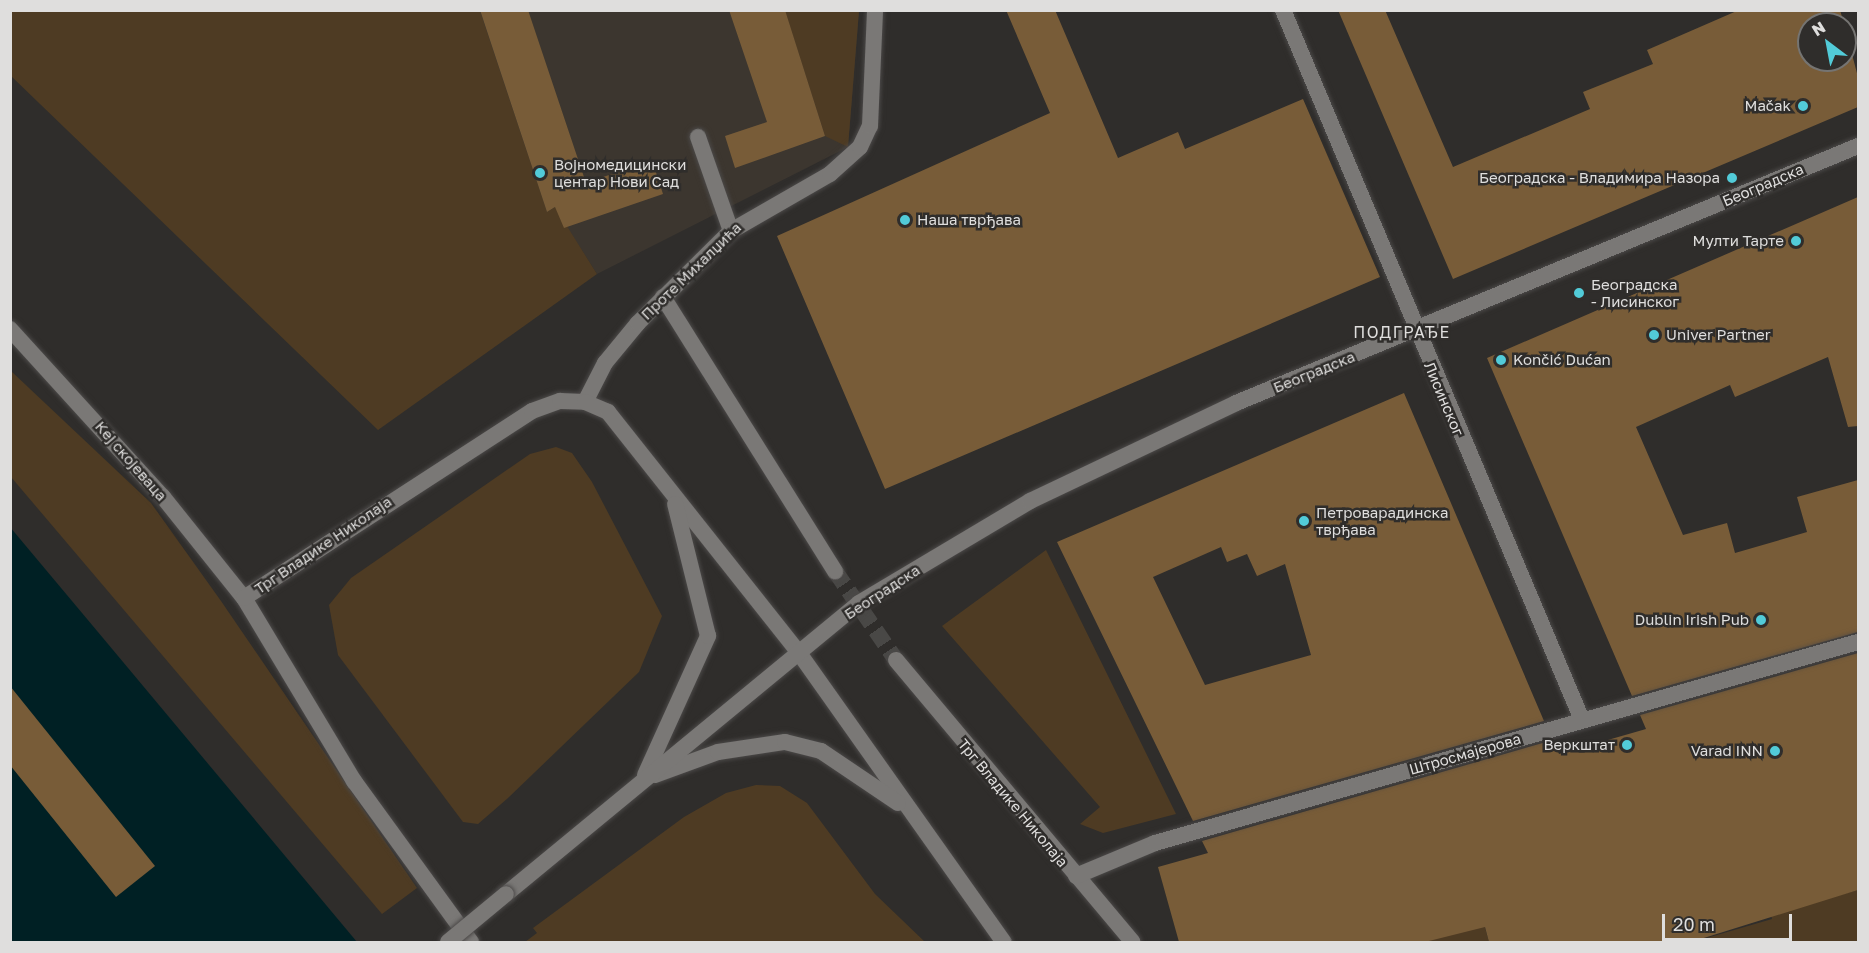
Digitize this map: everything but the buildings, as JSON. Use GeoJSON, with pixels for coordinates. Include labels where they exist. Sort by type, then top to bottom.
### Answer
{"type":"FeatureCollection","features":[{"type":"Feature","properties":{"kind":"main road","name":"Проте Михалџића"},"geometry":{"type":"LineString","coordinates":[[585,402],[605,363],[663,297],[731,231],[830,174],[860,147],[870,126],[875,10]]}},
{"type":"Feature","properties":{"kind":"main road","name":"Лисинског"},"geometry":{"type":"LineString","coordinates":[[1283,10],[1415,331],[1582,720]]}},
{"type":"Feature","properties":{"kind":"main road"},"geometry":{"type":"LineString","coordinates":[[698,137],[731,231]]}},
{"type":"Feature","properties":{"kind":"main road","name":"Београдска"},"geometry":{"type":"LineString","coordinates":[[448,942],[859,603],[1030,501],[1236,403],[1415,331],[1858,146]]}},
{"type":"Feature","properties":{"kind":"main road"},"geometry":{"type":"LineString","coordinates":[[663,297],[835,571]]}},
{"type":"Feature","properties":{"kind":"main road","name":"Кеј скојеваца"},"geometry":{"type":"LineString","coordinates":[[10,329],[163,497],[244,598]]}},
{"type":"Feature","properties":{"kind":"main road","name":"Трг Владике Николаја"},"geometry":{"type":"LineString","coordinates":[[471,942],[354,781],[244,598],[486,436],[560,401],[585,402]]}},
{"type":"Feature","properties":{"kind":"main road"},"geometry":{"type":"LineString","coordinates":[[585,402],[608,412],[673,498],[800,653],[1004,942]]}},
{"type":"Feature","properties":{"kind":"main road"},"geometry":{"type":"LineString","coordinates":[[644,779],[708,636],[673,498]]}},
{"type":"Feature","properties":{"kind":"main road","name":"Штросмајерова"},"geometry":{"type":"LineString","coordinates":[[1076,876],[1155,843],[1858,642]]}},
{"type":"Feature","properties":{"kind":"main road","name":"Трг Владике Николаја"},"geometry":{"type":"LineString","coordinates":[[896,660],[1133,942]]}},
{"type":"Feature","properties":{"kind":"main road"},"geometry":{"type":"LineString","coordinates":[[644,779],[718,752],[785,742],[821,751],[911,813]]}},
{"type":"Feature","properties":{"kind":"shaded area"},"geometry":{"type":"Polygon","coordinates":[[[10,11],[480,11],[547,212],[555,207],[597,274],[378,430],[11,76],[10,11]]]}},
{"type":"Feature","properties":{"kind":"shaded area","name":"Војномедицински центар Нови Сад"},"geometry":{"type":"Polygon","coordinates":[[[118,11],[859,11],[848,147],[597,274],[554,207],[417,305],[118,11]]]}},
{"type":"Feature","properties":{"kind":"shaded area"},"geometry":{"type":"Polygon","coordinates":[[[785,11],[859,11],[848,147],[825,136],[785,11]]]}},
{"type":"Feature","properties":{"kind":"shaded area"},"geometry":{"type":"Polygon","coordinates":[[[11,371],[151,503],[221,601],[417,888],[382,914],[11,477],[11,371]]]}},
{"type":"Feature","properties":{"kind":"shaded area"},"geometry":{"type":"Polygon","coordinates":[[[556,447],[572,453],[592,482],[662,616],[639,672],[478,824],[463,822],[338,655],[329,605],[351,578],[530,454],[556,447]]]}},
{"type":"Feature","properties":{"kind":"shaded area"},"geometry":{"type":"Polygon","coordinates":[[[1046,550],[1176,814],[1103,833],[1080,824],[1100,807],[942,626],[1046,550]]]}},
{"type":"Feature","properties":{"kind":"shaded area"},"geometry":{"type":"Polygon","coordinates":[[[756,785],[780,786],[807,803],[875,894],[925,942],[525,942],[537,933],[533,928],[684,817],[726,793],[756,785]]]}},
{"type":"Feature","properties":{"kind":"shaded area"},"geometry":{"type":"Polygon","coordinates":[[[1761,877],[1797,907],[1858,890],[1858,942],[1693,942],[1772,919],[1761,877]]]}},
{"type":"Feature","properties":{"kind":"shaded area"},"geometry":{"type":"Polygon","coordinates":[[[1479,906],[1489,942],[1425,942],[1431,940],[1426,921],[1479,906]]]}},
{"type":"Feature","properties":{"kind":"water"},"geometry":{"type":"Polygon","coordinates":[[[10,527],[108,644],[357,942],[11,942],[10,527]]]}},
{"type":"Feature","properties":{"kind":"tunnel"},"geometry":{"type":"LineString","coordinates":[[835,571],[896,660]]}},
{"type":"Feature","properties":{"kind":"place","name":"Mačak"},"geometry":{"type":"Point","coordinates":[1803,106]}},
{"type":"Feature","properties":{"kind":"place","name":"Војномедицински центар Нови Сад"},"geometry":{"type":"Point","coordinates":[540,173]}},
{"type":"Feature","properties":{"kind":"place","name":"Београдска - Владимира Назора"},"geometry":{"type":"Point","coordinates":[1732,178]}},
{"type":"Feature","properties":{"kind":"place","name":"Наша тврђава"},"geometry":{"type":"Point","coordinates":[905,220]}},
{"type":"Feature","properties":{"kind":"place","name":"Мулти Тарте"},"geometry":{"type":"Point","coordinates":[1796,241]}},
{"type":"Feature","properties":{"kind":"place","name":"Београдска - Лисинског"},"geometry":{"type":"Point","coordinates":[1579,293]}},
{"type":"Feature","properties":{"kind":"place","name":"Univer Partner"},"geometry":{"type":"Point","coordinates":[1654,335]}},
{"type":"Feature","properties":{"kind":"place","name":"Končić Dućan"},"geometry":{"type":"Point","coordinates":[1501,360]}},
{"type":"Feature","properties":{"kind":"place","name":"Петроварадинска тврђава"},"geometry":{"type":"Point","coordinates":[1304,521]}},
{"type":"Feature","properties":{"kind":"place","name":"Dublin Irish Pub"},"geometry":{"type":"Point","coordinates":[1761,620]}},
{"type":"Feature","properties":{"kind":"place","name":"Веркштат"},"geometry":{"type":"Point","coordinates":[1627,745]}},
{"type":"Feature","properties":{"kind":"place","name":"Varad INN"},"geometry":{"type":"Point","coordinates":[1775,751]}},
{"type":"Feature","properties":{"kind":"district","name":"ПОДГРАЂЕ"},"geometry":{"type":"Point","coordinates":[1402,332]}}]}
